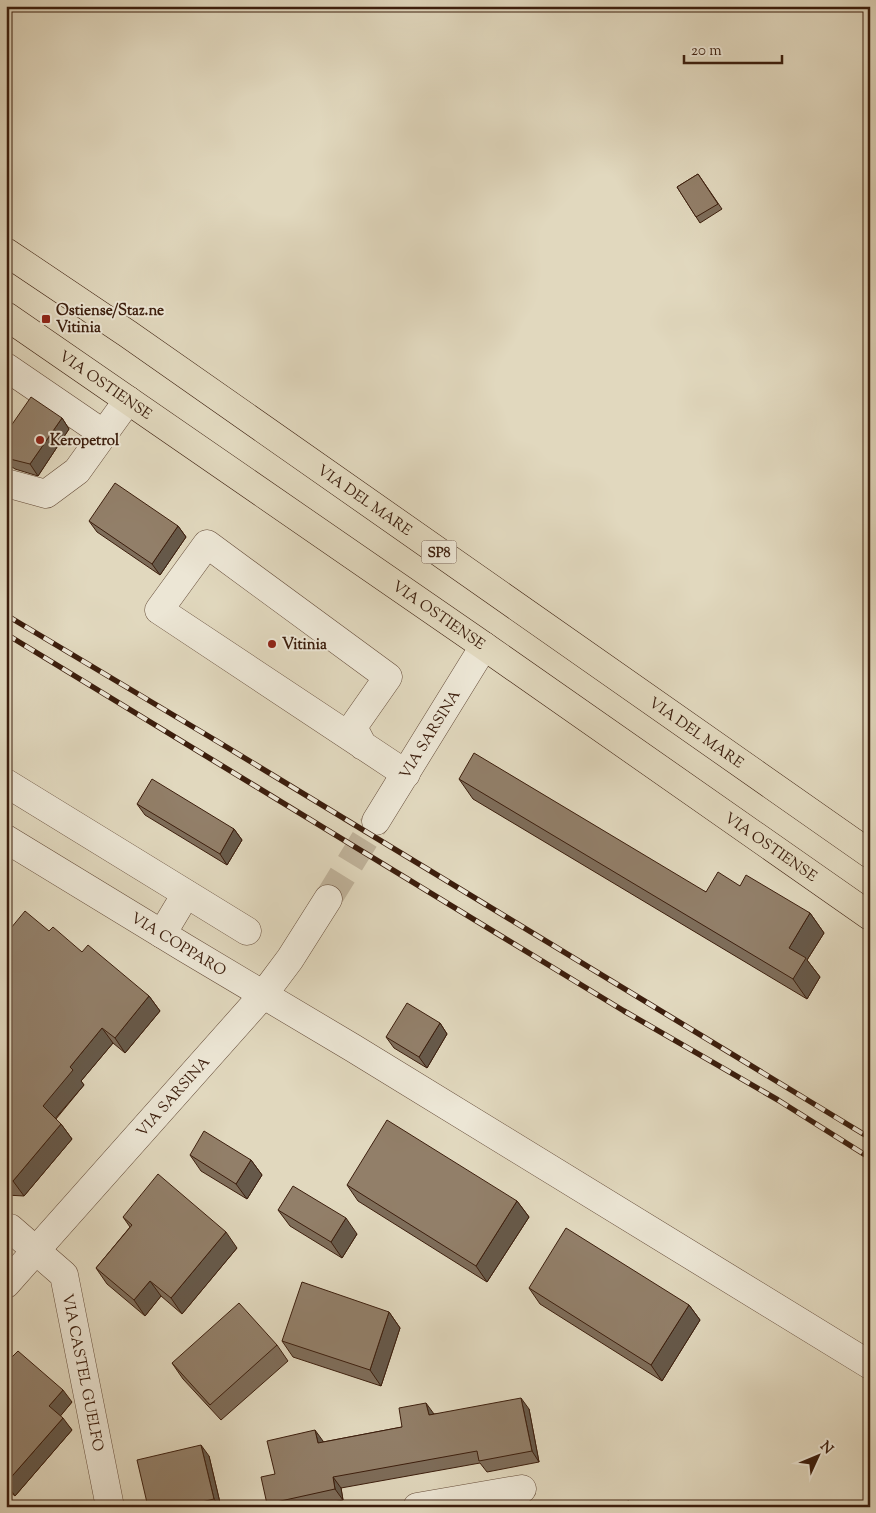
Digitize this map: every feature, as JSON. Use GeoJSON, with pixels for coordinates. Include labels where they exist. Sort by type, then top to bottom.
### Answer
{"type":"FeatureCollection","features":[{"type":"Feature","properties":{"kind":"main road","name":"VIA DEL MARE"},"geometry":{"type":"LineString","coordinates":[[6,252],[128,334],[870,854]]}},
{"type":"Feature","properties":{"kind":"main road","name":"VIA OSTIENSE"},"geometry":{"type":"LineString","coordinates":[[6,316],[484,646],[870,916]]}},
{"type":"Feature","properties":{"kind":"street"},"geometry":{"type":"LineString","coordinates":[[6,367],[104,434]]}},
{"type":"Feature","properties":{"kind":"street"},"geometry":{"type":"LineString","coordinates":[[6,483],[46,494],[78,471],[128,400]]}},
{"type":"Feature","properties":{"kind":"street"},"geometry":{"type":"LineString","coordinates":[[363,746],[353,727],[388,677],[207,544],[159,610],[363,746],[406,774]]}},
{"type":"Feature","properties":{"kind":"street","name":"VIA SARSINA"},"geometry":{"type":"LineString","coordinates":[[376,821],[484,646]]}},
{"type":"Feature","properties":{"kind":"street"},"geometry":{"type":"LineString","coordinates":[[6,783],[247,931]]}},
{"type":"Feature","properties":{"kind":"street","name":"VIA COPPARO"},"geometry":{"type":"LineString","coordinates":[[6,839],[353,1048],[870,1365]]}},
{"type":"Feature","properties":{"kind":"street"},"geometry":{"type":"LineString","coordinates":[[162,934],[186,894]]}},
{"type":"Feature","properties":{"kind":"street","name":"VIA SARSINA"},"geometry":{"type":"LineString","coordinates":[[6,1284],[263,995],[290,959],[328,899]]}},
{"type":"Feature","properties":{"kind":"street","name":"VIA CASTEL GUELFO"},"geometry":{"type":"LineString","coordinates":[[6,1228],[10,1228],[64,1275],[110,1507]]}},
{"type":"Feature","properties":{"kind":"street"},"geometry":{"type":"LineString","coordinates":[[417,1507],[522,1489]]}},
{"type":"Feature","properties":{"kind":"building"},"geometry":{"type":"Polygon","coordinates":[[[698,174],[718,204],[696,217],[677,187],[698,174]]]}},
{"type":"Feature","properties":{"kind":"building"},"geometry":{"type":"Polygon","coordinates":[[[31,397],[62,418],[30,464],[6,458],[6,433],[31,397]]]}},
{"type":"Feature","properties":{"kind":"building"},"geometry":{"type":"Polygon","coordinates":[[[115,483],[178,526],[152,564],[89,521],[115,483]]]}},
{"type":"Feature","properties":{"kind":"building"},"geometry":{"type":"Polygon","coordinates":[[[474,753],[706,892],[718,872],[740,886],[746,875],[810,913],[789,948],[806,958],[793,979],[459,779],[474,753]]]}},
{"type":"Feature","properties":{"kind":"building"},"geometry":{"type":"Polygon","coordinates":[[[152,779],[234,829],[220,854],[137,804],[152,779]]]}},
{"type":"Feature","properties":{"kind":"building"},"geometry":{"type":"Polygon","coordinates":[[[25,911],[49,931],[53,927],[82,952],[88,945],[149,996],[115,1038],[102,1028],[70,1067],[73,1070],[43,1106],[61,1124],[13,1181],[6,1180],[6,934],[25,911]]]}},
{"type":"Feature","properties":{"kind":"building"},"geometry":{"type":"Polygon","coordinates":[[[407,1003],[440,1023],[419,1057],[386,1037],[407,1003]]]}},
{"type":"Feature","properties":{"kind":"building"},"geometry":{"type":"Polygon","coordinates":[[[387,1120],[517,1201],[476,1266],[347,1185],[387,1120]]]}},
{"type":"Feature","properties":{"kind":"building"},"geometry":{"type":"Polygon","coordinates":[[[204,1131],[251,1160],[236,1184],[190,1155],[204,1131]]]}},
{"type":"Feature","properties":{"kind":"building"},"geometry":{"type":"Polygon","coordinates":[[[158,1174],[226,1232],[171,1298],[150,1281],[134,1300],[96,1268],[132,1225],[123,1217],[158,1174]]]}},
{"type":"Feature","properties":{"kind":"building"},"geometry":{"type":"Polygon","coordinates":[[[293,1186],[346,1218],[331,1242],[278,1210],[293,1186]]]}},
{"type":"Feature","properties":{"kind":"building"},"geometry":{"type":"Polygon","coordinates":[[[566,1228],[689,1305],[651,1365],[529,1288],[566,1228]]]}},
{"type":"Feature","properties":{"kind":"building"},"geometry":{"type":"Polygon","coordinates":[[[302,1282],[389,1312],[370,1370],[282,1341],[302,1282]]]}},
{"type":"Feature","properties":{"kind":"building"},"geometry":{"type":"Polygon","coordinates":[[[239,1303],[277,1345],[210,1405],[172,1363],[239,1303]]]}},
{"type":"Feature","properties":{"kind":"building"},"geometry":{"type":"Polygon","coordinates":[[[18,1351],[63,1390],[49,1406],[63,1418],[6,1483],[6,1357],[9,1360],[18,1351]]]}},
{"type":"Feature","properties":{"kind":"building"},"geometry":{"type":"Polygon","coordinates":[[[521,1398],[532,1451],[479,1461],[477,1451],[333,1477],[335,1489],[267,1504],[261,1477],[275,1474],[267,1441],[315,1430],[318,1443],[402,1427],[399,1408],[426,1403],[429,1415],[521,1398]]]}},
{"type":"Feature","properties":{"kind":"building"},"geometry":{"type":"Polygon","coordinates":[[[201,1445],[214,1499],[181,1507],[148,1507],[137,1460],[201,1445]]]}},
{"type":"Feature","properties":{"kind":"building"},"geometry":{"type":"Polygon","coordinates":[[[629,1501],[630,1507],[600,1507],[629,1501]]]}},
{"type":"Feature","properties":{"kind":"building"},"geometry":{"type":"Polygon","coordinates":[[[533,1504],[533,1507],[520,1507],[533,1504]]]}},
{"type":"Feature","properties":{"kind":"tunnel"},"geometry":{"type":"LineString","coordinates":[[328,899],[376,821]]}},
{"type":"Feature","properties":{"kind":"railway"},"geometry":{"type":"LineString","coordinates":[[6,615],[870,1138]]}},
{"type":"Feature","properties":{"kind":"railway"},"geometry":{"type":"LineString","coordinates":[[6,634],[624,1011],[778,1100],[870,1158]]}},
{"type":"Feature","properties":{"kind":"place","name":"Ostiense/Staz.ne Vitinia"},"geometry":{"type":"Point","coordinates":[46,319]}},
{"type":"Feature","properties":{"kind":"place","name":"Keropetrol"},"geometry":{"type":"Point","coordinates":[40,440]}},
{"type":"Feature","properties":{"kind":"place","name":"Vitinia"},"geometry":{"type":"Point","coordinates":[272,644]}}]}
